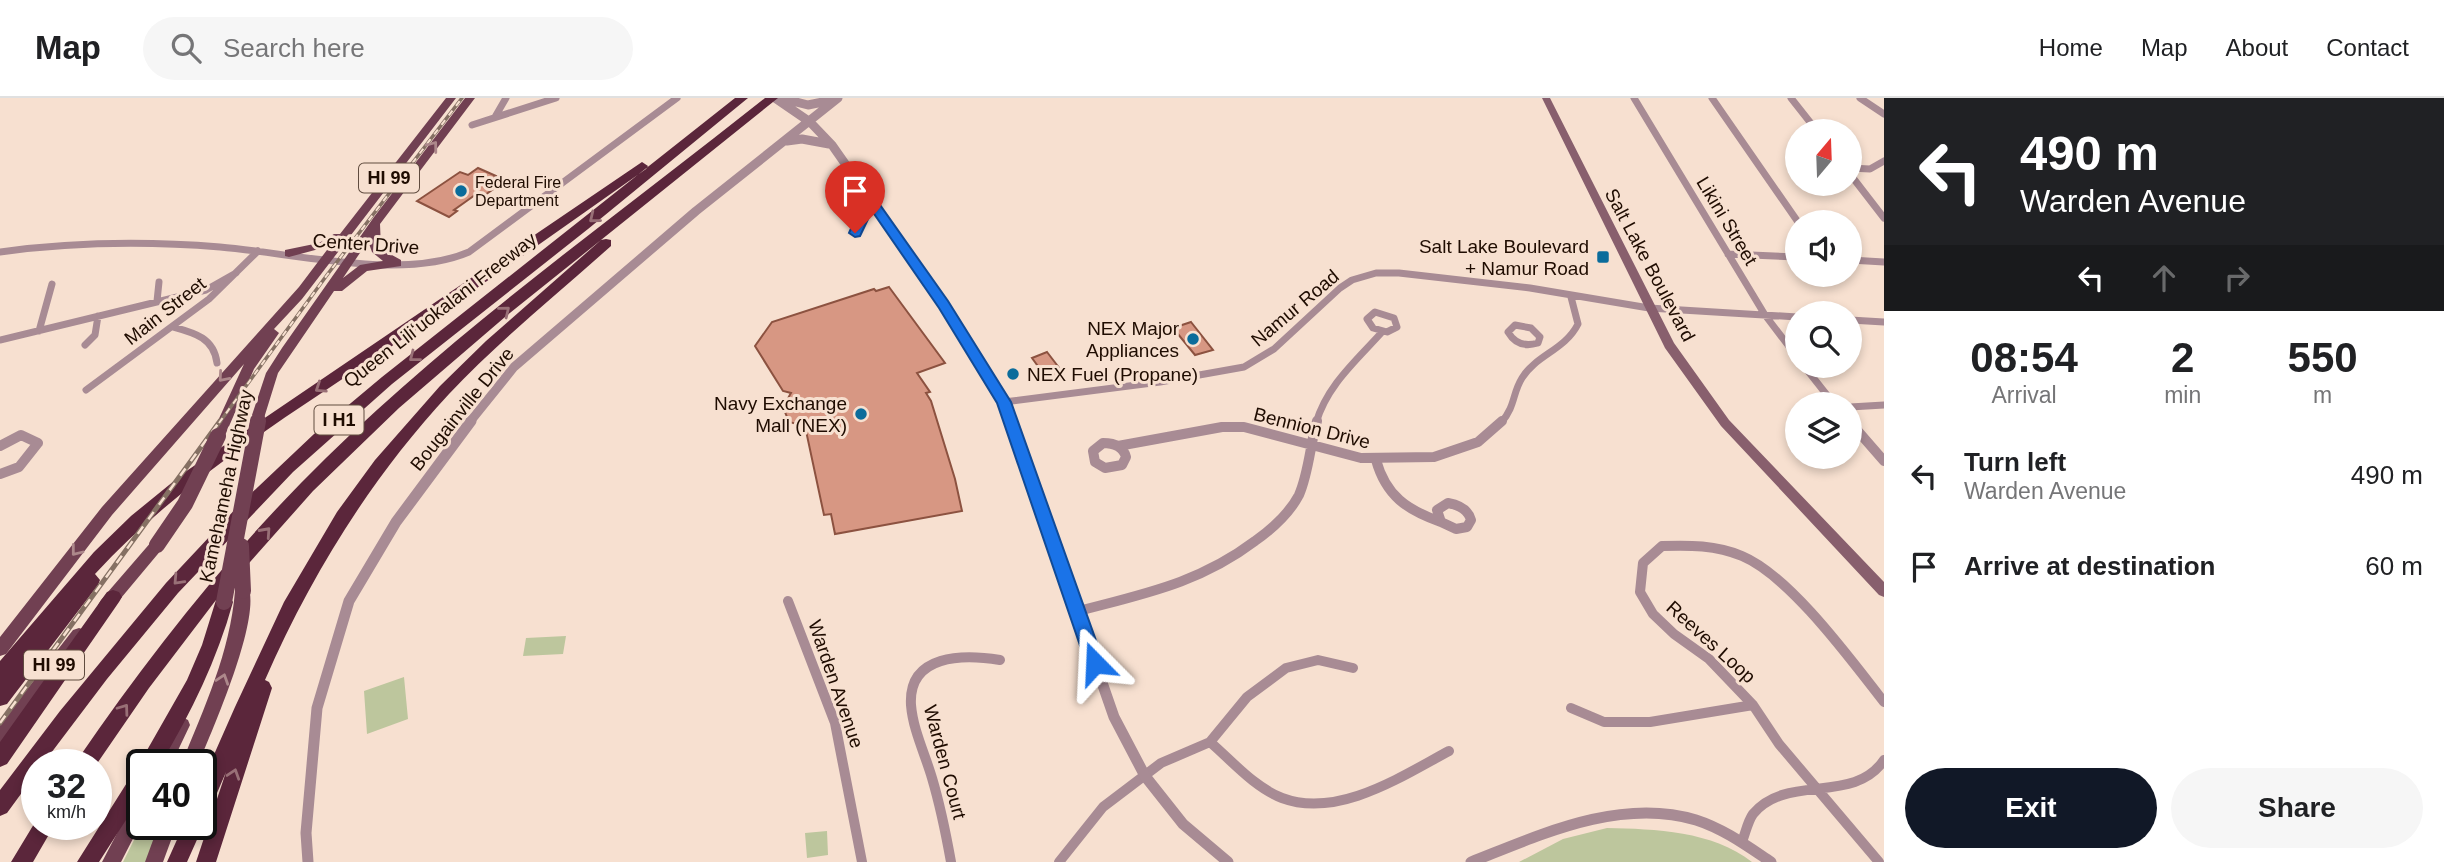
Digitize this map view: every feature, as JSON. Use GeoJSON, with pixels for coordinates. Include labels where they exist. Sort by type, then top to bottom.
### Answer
{"type":"FeatureCollection","features":[{"type":"Feature","properties":{"kind":"highway"},"geometry":{"type":"LineString","coordinates":[[0,675],[97,560],[137,520],[184,481],[741,98]]}},
{"type":"Feature","properties":{"kind":"highway","name":"Queen Liliʻuokalani Freeway"},"geometry":{"type":"LineString","coordinates":[[0,806],[132,633],[198,558],[285,469],[405,364],[562,243],[741,98]]}},
{"type":"Feature","properties":{"kind":"highway","name":"I H1"},"geometry":{"type":"LineString","coordinates":[[97,749],[190,622],[262,535],[343,451],[476,335],[775,98]]}},
{"type":"Feature","properties":{"kind":"highway"},"geometry":{"type":"LineString","coordinates":[[217,771],[292,603],[345,514],[402,440],[490,345],[758,110]]}},
{"type":"Feature","properties":{"kind":"highway"},"geometry":{"type":"LineString","coordinates":[[206,862],[262,690],[285,634],[344,523],[402,440]]}},
{"type":"Feature","properties":{"kind":"highway"},"geometry":{"type":"LineString","coordinates":[[0,698],[117,548],[184,481]]}},
{"type":"Feature","properties":{"kind":"highway"},"geometry":{"type":"LineString","coordinates":[[0,758],[113,597]]}},
{"type":"Feature","properties":{"kind":"highway"},"geometry":{"type":"LineString","coordinates":[[158,749],[193,689],[222,616]]}},
{"type":"Feature","properties":{"kind":"highway"},"geometry":{"type":"LineString","coordinates":[[87,862],[126,802]]}},
{"type":"Feature","properties":{"kind":"highway"},"geometry":{"type":"LineString","coordinates":[[21,862],[35,840]]}},
{"type":"Feature","properties":{"kind":"highway"},"geometry":{"type":"LineString","coordinates":[[177,862],[187,840]]}},
{"type":"Feature","properties":{"kind":"main road","name":"Kamehameha Highway"},"geometry":{"type":"LineString","coordinates":[[0,737],[61,655],[157,545],[185,504],[248,368],[326,258],[451,98]]}},
{"type":"Feature","properties":{"kind":"main road","name":"Kamehameha Highway"},"geometry":{"type":"LineString","coordinates":[[170,749],[218,646],[259,415],[272,373],[378,219],[470,98]]}},
{"type":"Feature","properties":{"kind":"main road","name":"Salt Lake Boulevard"},"geometry":{"type":"LineString","coordinates":[[1546,98],[1649,308],[1670,345],[1725,423],[1884,591]]}},
{"type":"Feature","properties":{"kind":"main road"},"geometry":{"type":"LineString","coordinates":[[289,253],[304,251],[335,240],[357,219]]}},
{"type":"Feature","properties":{"kind":"main road"},"geometry":{"type":"LineString","coordinates":[[378,219],[373,242],[375,251],[380,257],[397,263]]}},
{"type":"Feature","properties":{"kind":"main road"},"geometry":{"type":"LineString","coordinates":[[289,253],[311,262],[314,268],[312,277]]}},
{"type":"Feature","properties":{"kind":"main road"},"geometry":{"type":"LineString","coordinates":[[316,308],[351,276],[364,268],[397,263]]}},
{"type":"Feature","properties":{"kind":"main road"},"geometry":{"type":"LineString","coordinates":[[0,649],[107,511],[302,290]]}},
{"type":"Feature","properties":{"kind":"main road"},"geometry":{"type":"LineString","coordinates":[[195,749],[223,681],[239,626],[243,591],[240,523]]}},
{"type":"Feature","properties":{"kind":"main road"},"geometry":{"type":"LineString","coordinates":[[111,862],[126,833]]}},
{"type":"Feature","properties":{"kind":"main road"},"geometry":{"type":"LineString","coordinates":[[154,862],[162,840]]}},
{"type":"Feature","properties":{"kind":"street"},"geometry":{"type":"LineString","coordinates":[[495,117],[506,98]]}},
{"type":"Feature","properties":{"kind":"street"},"geometry":{"type":"LineString","coordinates":[[472,125],[555,98]]}},
{"type":"Feature","properties":{"kind":"street","name":"Center Drive"},"geometry":{"type":"LineString","coordinates":[[0,251],[61,245],[151,243],[397,263],[427,264],[460,258],[677,98]]}},
{"type":"Feature","properties":{"kind":"street"},"geometry":{"type":"LineString","coordinates":[[775,98],[790,104],[814,105],[838,98]]}},
{"type":"Feature","properties":{"kind":"street","name":"Bougainville Drive"},"geometry":{"type":"LineString","coordinates":[[309,862],[306,833],[317,708],[349,601],[396,522],[455,441],[514,367],[696,211],[838,98]]}},
{"type":"Feature","properties":{"kind":"street","name":"Likini Street"},"geometry":{"type":"LineString","coordinates":[[1634,98],[1765,315],[1785,341]]}},
{"type":"Feature","properties":{"kind":"street"},"geometry":{"type":"LineString","coordinates":[[1712,98],[1790,210]]}},
{"type":"Feature","properties":{"kind":"street"},"geometry":{"type":"LineString","coordinates":[[1791,98],[1808,119]]}},
{"type":"Feature","properties":{"kind":"street"},"geometry":{"type":"LineString","coordinates":[[1860,98],[1884,114]]}},
{"type":"Feature","properties":{"kind":"street"},"geometry":{"type":"LineString","coordinates":[[790,104],[832,145],[944,304],[1004,402],[1075,612],[1118,726],[1145,776],[1183,824],[1228,862]]}},
{"type":"Feature","properties":{"kind":"street"},"geometry":{"type":"LineString","coordinates":[[784,142],[802,139],[832,145]]}},
{"type":"Feature","properties":{"kind":"street"},"geometry":{"type":"LineString","coordinates":[[1862,169],[1870,169],[1884,162]]}},
{"type":"Feature","properties":{"kind":"street"},"geometry":{"type":"LineString","coordinates":[[855,233],[864,215],[864,190]]}},
{"type":"Feature","properties":{"kind":"street"},"geometry":{"type":"LineString","coordinates":[[1862,190],[1884,218]]}},
{"type":"Feature","properties":{"kind":"street","name":"Main Street"},"geometry":{"type":"LineString","coordinates":[[86,390],[173,327],[236,274],[258,251]]}},
{"type":"Feature","properties":{"kind":"street"},"geometry":{"type":"LineString","coordinates":[[1728,254],[1785,256]]}},
{"type":"Feature","properties":{"kind":"street"},"geometry":{"type":"LineString","coordinates":[[1862,261],[1884,262]]}},
{"type":"Feature","properties":{"kind":"street","name":"Namur Road"},"geometry":{"type":"LineString","coordinates":[[1004,402],[1244,368],[1274,349],[1340,288],[1352,280],[1376,273],[1399,273],[1530,288],[1649,308],[1785,316]]}},
{"type":"Feature","properties":{"kind":"street"},"geometry":{"type":"LineString","coordinates":[[0,340],[206,290],[236,274]]}},
{"type":"Feature","properties":{"kind":"street"},"geometry":{"type":"LineString","coordinates":[[157,301],[159,282]]}},
{"type":"Feature","properties":{"kind":"street"},"geometry":{"type":"LineString","coordinates":[[38,331],[52,284]]}},
{"type":"Feature","properties":{"kind":"street","name":"Bennion Drive"},"geometry":{"type":"LineString","coordinates":[[1118,446],[1222,427],[1244,427],[1376,460],[1434,457],[1478,442],[1498,426],[1512,409],[1522,378],[1571,338],[1578,324],[1571,297]]}},
{"type":"Feature","properties":{"kind":"street"},"geometry":{"type":"LineString","coordinates":[[85,345],[95,335],[98,316]]}},
{"type":"Feature","properties":{"kind":"street"},"geometry":{"type":"LineString","coordinates":[[1862,321],[1884,322]]}},
{"type":"Feature","properties":{"kind":"street"},"geometry":{"type":"LineString","coordinates":[[173,327],[207,340],[215,350],[217,363]]}},
{"type":"Feature","properties":{"kind":"street"},"geometry":{"type":"LineString","coordinates":[[1075,612],[1184,583],[1233,556],[1278,525],[1296,500],[1305,479],[1318,413],[1334,386],[1382,332]]}},
{"type":"Feature","properties":{"kind":"street"},"geometry":{"type":"LineString","coordinates":[[1538,343],[1553,352]]}},
{"type":"Feature","properties":{"kind":"street"},"geometry":{"type":"LineString","coordinates":[[1813,378],[1825,392]]}},
{"type":"Feature","properties":{"kind":"street"},"geometry":{"type":"LineString","coordinates":[[1862,406],[1884,405]]}},
{"type":"Feature","properties":{"kind":"street"},"geometry":{"type":"LineString","coordinates":[[0,446],[23,435],[38,443],[19,467],[0,474]]}},
{"type":"Feature","properties":{"kind":"street"},"geometry":{"type":"LineString","coordinates":[[1862,436],[1884,461]]}},
{"type":"Feature","properties":{"kind":"street"},"geometry":{"type":"LineString","coordinates":[[1376,460],[1381,480],[1395,499],[1412,512],[1441,522]]}},
{"type":"Feature","properties":{"kind":"street","name":"Reeves Loop"},"geometry":{"type":"LineString","coordinates":[[1879,862],[1779,744],[1753,705],[1709,659],[1674,634],[1653,614],[1640,592],[1643,564],[1662,546],[1701,545],[1742,556],[1778,578],[1884,702]]}},
{"type":"Feature","properties":{"kind":"street","name":"Warden Avenue"},"geometry":{"type":"LineString","coordinates":[[788,601],[835,723],[862,862]]}},
{"type":"Feature","properties":{"kind":"street","name":"Warden Court"},"geometry":{"type":"LineString","coordinates":[[951,862],[942,810],[914,721],[912,688],[922,673],[939,660],[967,655],[1000,660]]}},
{"type":"Feature","properties":{"kind":"street"},"geometry":{"type":"LineString","coordinates":[[1059,862],[1103,807],[1161,763],[1210,742],[1247,697],[1286,668],[1318,660],[1353,668]]}},
{"type":"Feature","properties":{"kind":"street"},"geometry":{"type":"LineString","coordinates":[[1571,708],[1604,722],[1650,722],[1753,705]]}},
{"type":"Feature","properties":{"kind":"street"},"geometry":{"type":"LineString","coordinates":[[1210,742],[1249,776],[1283,798],[1312,804],[1342,801],[1449,751]]}},
{"type":"Feature","properties":{"kind":"street"},"geometry":{"type":"LineString","coordinates":[[1742,839],[1754,814],[1777,797],[1815,787],[1849,784],[1874,773],[1884,760]]}},
{"type":"Feature","properties":{"kind":"street"},"geometry":{"type":"LineString","coordinates":[[1471,862],[1570,824],[1614,814],[1662,814],[1697,821],[1742,839],[1771,862]]}},
{"type":"Feature","properties":{"kind":"green space"},"geometry":{"type":"Polygon","coordinates":[[[566,636],[563,654],[523,656],[526,638],[566,636]]]}},
{"type":"Feature","properties":{"kind":"green space"},"geometry":{"type":"Polygon","coordinates":[[[404,677],[408,719],[367,734],[364,691],[404,677]]]}},
{"type":"Feature","properties":{"kind":"green space"},"geometry":{"type":"Polygon","coordinates":[[[1607,828],[1664,831],[1702,838],[1737,852],[1752,862],[1519,862],[1563,839],[1607,828]]]}},
{"type":"Feature","properties":{"kind":"green space"},"geometry":{"type":"Polygon","coordinates":[[[827,831],[828,855],[807,858],[805,833],[827,831]]]}},
{"type":"Feature","properties":{"kind":"green space"},"geometry":{"type":"Polygon","coordinates":[[[134,840],[154,840],[146,862],[123,862],[134,840]]]}},
{"type":"Feature","properties":{"kind":"building","name":"Federal Fire Department"},"geometry":{"type":"Polygon","coordinates":[[[478,168],[496,176],[484,184],[495,188],[482,197],[475,195],[454,210],[457,211],[449,217],[417,201],[460,172],[468,175],[478,168]]]}},
{"type":"Feature","properties":{"kind":"building","name":"Navy Exchange Mall (NEX)"},"geometry":{"type":"Polygon","coordinates":[[[889,287],[945,363],[917,373],[930,392],[926,393],[931,401],[955,479],[962,511],[835,534],[831,514],[824,515],[805,426],[789,422],[783,407],[791,393],[783,391],[755,346],[772,322],[874,289],[876,291],[889,287]]]}},
{"type":"Feature","properties":{"kind":"building","name":"NEX Major Appliances"},"geometry":{"type":"Polygon","coordinates":[[[1191,322],[1213,350],[1195,355],[1173,328],[1191,322]]]}},
{"type":"Feature","properties":{"kind":"building"},"geometry":{"type":"Polygon","coordinates":[[[1047,352],[1063,374],[1048,380],[1032,358],[1047,352]]]}},
{"type":"Feature","properties":{"kind":"railway"},"geometry":{"type":"LineString","coordinates":[[219,423],[327,275],[462,98]]}},
{"type":"Feature","properties":{"kind":"railway"},"geometry":{"type":"LineString","coordinates":[[0,723],[220,421]]}},
{"type":"Feature","properties":{"kind":"place","name":"Federal Fire Department"},"geometry":{"type":"Point","coordinates":[461,191]}},
{"type":"Feature","properties":{"kind":"place","name":"Salt Lake Boulevard + Namur Road"},"geometry":{"type":"Point","coordinates":[1603,257]}},
{"type":"Feature","properties":{"kind":"place","name":"NEX Major Appliances"},"geometry":{"type":"Point","coordinates":[1193,339]}},
{"type":"Feature","properties":{"kind":"place","name":"NEX Fuel (Propane)"},"geometry":{"type":"Point","coordinates":[1013,374]}},
{"type":"Feature","properties":{"kind":"place","name":"Navy Exchange Mall (NEX)"},"geometry":{"type":"Point","coordinates":[861,414]}},
{"type":"Feature","properties":{"kind":"route"},"geometry":{"type":"LineString","coordinates":[[855,233],[864,215],[864,190],[944,304],[1004,402],[1095,663]]}}]}
